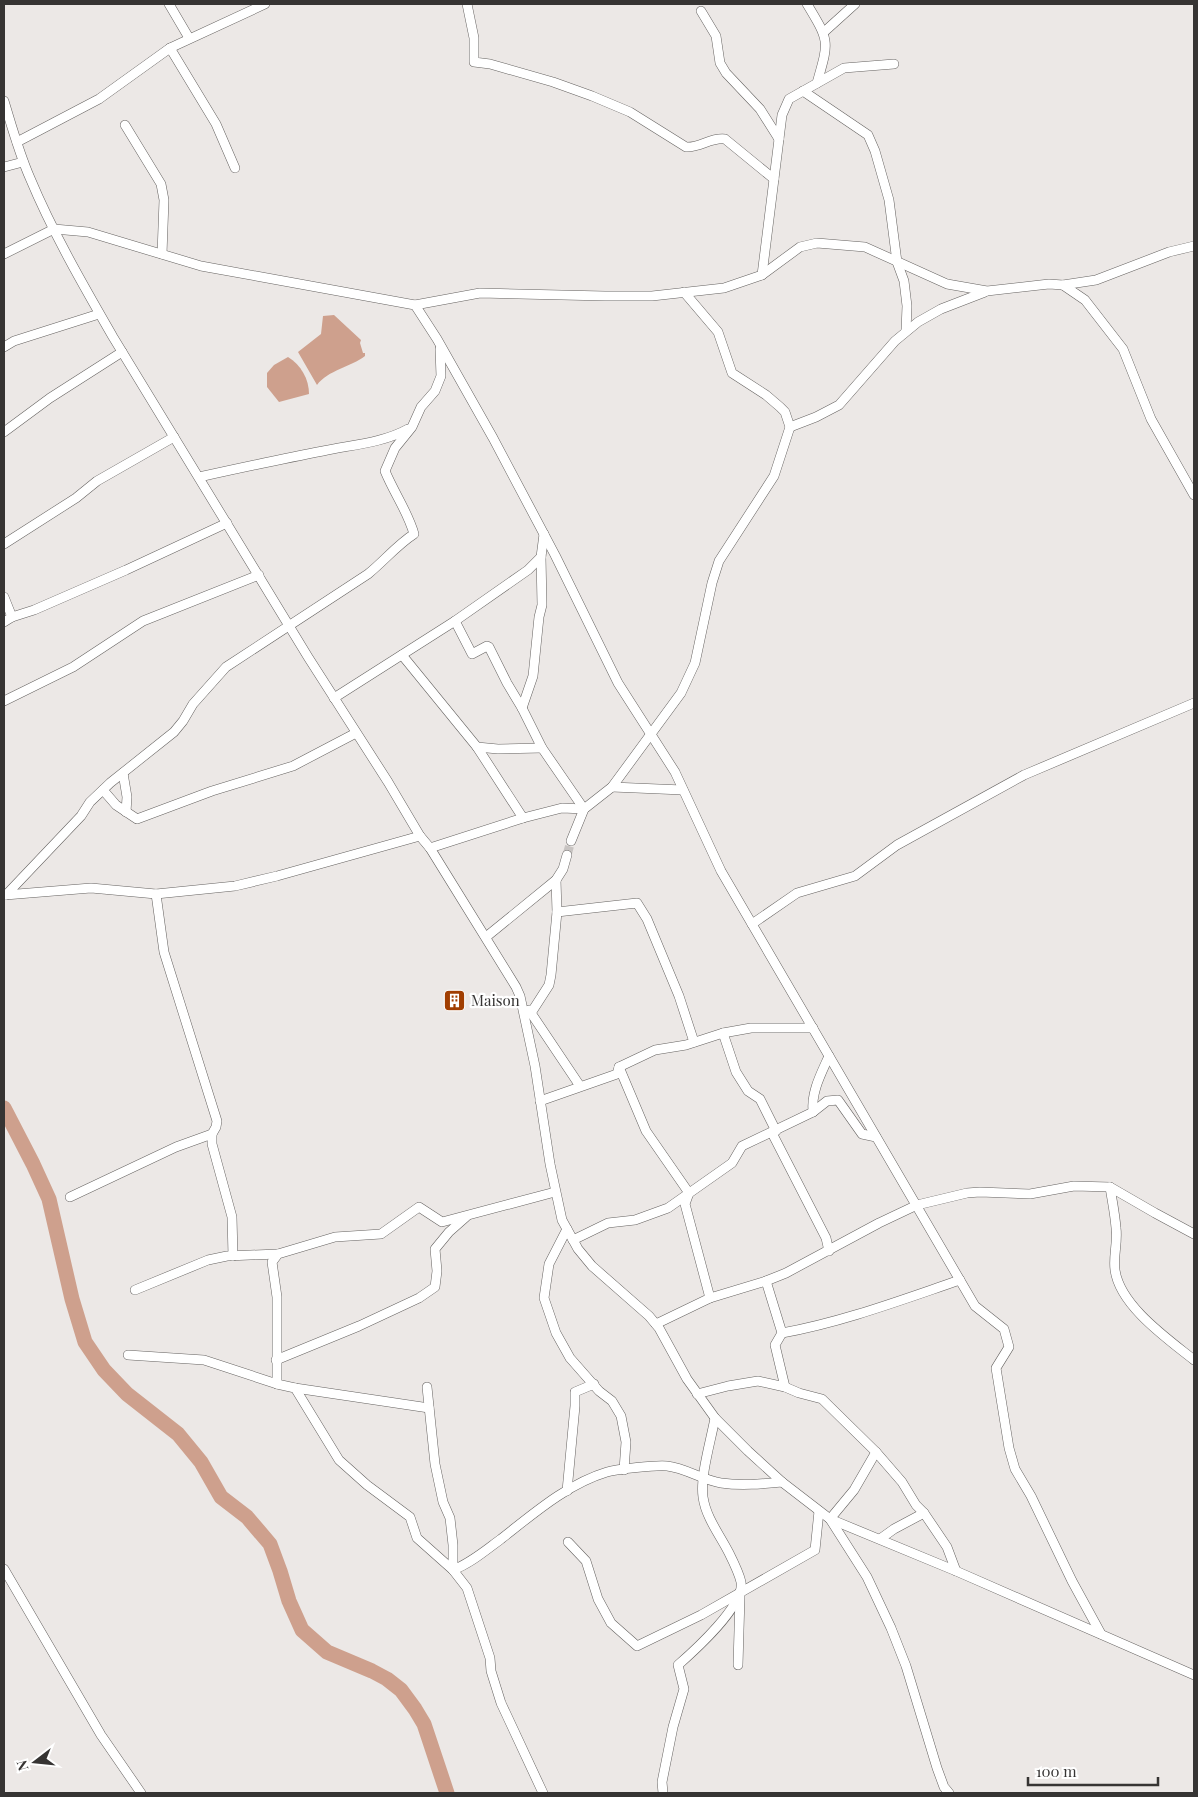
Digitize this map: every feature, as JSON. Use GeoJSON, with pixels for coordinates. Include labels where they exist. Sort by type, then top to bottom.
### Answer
{"type":"FeatureCollection","features":[{"type":"Feature","properties":{"kind":"street"},"geometry":{"type":"LineString","coordinates":[[169,4],[189,38]]}},
{"type":"Feature","properties":{"kind":"street"},"geometry":{"type":"LineString","coordinates":[[17,142],[99,99],[170,48],[265,4]]}},
{"type":"Feature","properties":{"kind":"street"},"geometry":{"type":"LineString","coordinates":[[467,4],[474,38],[474,62],[490,64],[553,82],[592,96],[630,112],[686,147],[694,148],[717,138],[725,139],[774,179]]}},
{"type":"Feature","properties":{"kind":"street"},"geometry":{"type":"LineString","coordinates":[[808,4],[826,38],[826,51],[817,83]]}},
{"type":"Feature","properties":{"kind":"street"},"geometry":{"type":"LineString","coordinates":[[824,32],[855,4]]}},
{"type":"Feature","properties":{"kind":"street"},"geometry":{"type":"LineString","coordinates":[[701,11],[716,36],[720,63],[726,73],[760,109],[779,139]]}},
{"type":"Feature","properties":{"kind":"street"},"geometry":{"type":"LineString","coordinates":[[170,48],[216,124],[235,168]]}},
{"type":"Feature","properties":{"kind":"street"},"geometry":{"type":"LineString","coordinates":[[762,276],[782,116],[789,99],[844,68],[894,64]]}},
{"type":"Feature","properties":{"kind":"street"},"geometry":{"type":"LineString","coordinates":[[803,90],[868,135],[875,151],[889,200],[897,262],[904,281],[906,331]]}},
{"type":"Feature","properties":{"kind":"street"},"geometry":{"type":"LineString","coordinates":[[4,101],[8,128],[17,142],[54,229],[99,314],[289,626],[420,836],[430,848],[486,937],[520,996],[580,1086]]}},
{"type":"Feature","properties":{"kind":"street"},"geometry":{"type":"LineString","coordinates":[[125,125],[161,184],[164,200],[162,254]]}},
{"type":"Feature","properties":{"kind":"street"},"geometry":{"type":"LineString","coordinates":[[4,167],[24,162]]}},
{"type":"Feature","properties":{"kind":"street"},"geometry":{"type":"LineString","coordinates":[[4,254],[54,229],[88,232],[201,266],[415,305],[480,293],[652,296],[724,288],[762,276],[800,247],[817,243],[865,248],[947,284],[986,291]]}},
{"type":"Feature","properties":{"kind":"street"},"geometry":{"type":"LineString","coordinates":[[790,426],[816,417],[839,405],[906,331],[942,309],[986,291],[1042,284],[1063,285],[1096,280],[1169,252],[1194,246]]}},
{"type":"Feature","properties":{"kind":"street"},"geometry":{"type":"LineString","coordinates":[[1063,285],[1084,300],[1123,349],[1151,419],[1194,495]]}},
{"type":"Feature","properties":{"kind":"street"},"geometry":{"type":"LineString","coordinates":[[571,842],[584,809],[612,787],[680,693],[695,663],[712,584],[719,561],[774,476],[790,426],[785,412],[780,407],[766,395],[732,373],[718,332],[684,292]]}},
{"type":"Feature","properties":{"kind":"street"},"geometry":{"type":"LineString","coordinates":[[415,305],[438,341],[493,438],[544,534],[618,683],[675,772],[720,871],[975,1306],[1004,1329],[1009,1347],[996,1368],[1008,1448],[1015,1469],[1031,1496],[1072,1582],[1101,1634]]}},
{"type":"Feature","properties":{"kind":"street"},"geometry":{"type":"LineString","coordinates":[[4,347],[14,341],[99,314]]}},
{"type":"Feature","properties":{"kind":"street"},"geometry":{"type":"LineString","coordinates":[[5,895],[81,816],[90,802],[174,732],[193,704],[226,667],[368,574],[385,560],[399,544],[414,534],[385,472],[395,448],[412,427],[421,407],[435,391],[442,376],[442,356],[438,341]]}},
{"type":"Feature","properties":{"kind":"street"},"geometry":{"type":"LineString","coordinates":[[4,432],[50,398],[122,352]]}},
{"type":"Feature","properties":{"kind":"street"},"geometry":{"type":"LineString","coordinates":[[199,477],[292,457],[367,444],[399,434],[412,427]]}},
{"type":"Feature","properties":{"kind":"street"},"geometry":{"type":"LineString","coordinates":[[4,544],[76,498],[97,481],[174,437]]}},
{"type":"Feature","properties":{"kind":"street"},"geometry":{"type":"LineString","coordinates":[[4,622],[110,577],[228,523]]}},
{"type":"Feature","properties":{"kind":"street"},"geometry":{"type":"LineString","coordinates":[[522,708],[533,676],[542,605],[541,557],[544,534]]}},
{"type":"Feature","properties":{"kind":"street"},"geometry":{"type":"LineString","coordinates":[[334,698],[455,621],[528,570],[541,557]]}},
{"type":"Feature","properties":{"kind":"street"},"geometry":{"type":"LineString","coordinates":[[4,701],[72,667],[143,621],[259,575]]}},
{"type":"Feature","properties":{"kind":"street"},"geometry":{"type":"LineString","coordinates":[[4,597],[12,617]]}},
{"type":"Feature","properties":{"kind":"street"},"geometry":{"type":"LineString","coordinates":[[455,621],[472,654],[486,646],[489,647],[542,748],[584,809]]}},
{"type":"Feature","properties":{"kind":"street"},"geometry":{"type":"LineString","coordinates":[[402,654],[477,747],[523,818]]}},
{"type":"Feature","properties":{"kind":"street"},"geometry":{"type":"LineString","coordinates":[[752,924],[797,893],[854,876],[897,845],[1024,775],[1194,703]]}},
{"type":"Feature","properties":{"kind":"street"},"geometry":{"type":"LineString","coordinates":[[103,790],[116,805],[137,819],[212,791],[293,766],[356,733]]}},
{"type":"Feature","properties":{"kind":"street"},"geometry":{"type":"LineString","coordinates":[[477,747],[498,749],[542,748]]}},
{"type":"Feature","properties":{"kind":"street"},"geometry":{"type":"LineString","coordinates":[[123,773],[127,797],[126,812]]}},
{"type":"Feature","properties":{"kind":"street"},"geometry":{"type":"LineString","coordinates":[[612,787],[684,790]]}},
{"type":"Feature","properties":{"kind":"street"},"geometry":{"type":"LineString","coordinates":[[430,848],[523,818],[562,808],[584,809]]}},
{"type":"Feature","properties":{"kind":"street"},"geometry":{"type":"LineString","coordinates":[[5,895],[91,888],[156,894],[235,886],[278,876],[420,836]]}},
{"type":"Feature","properties":{"kind":"street"},"geometry":{"type":"LineString","coordinates":[[486,937],[556,880],[567,855]]}},
{"type":"Feature","properties":{"kind":"street"},"geometry":{"type":"LineString","coordinates":[[531,1013],[549,985],[552,975],[557,912],[556,880]]}},
{"type":"Feature","properties":{"kind":"street"},"geometry":{"type":"LineString","coordinates":[[156,894],[164,952],[216,1121],[216,1127],[212,1134],[212,1144],[232,1217],[233,1256]]}},
{"type":"Feature","properties":{"kind":"street"},"geometry":{"type":"LineString","coordinates":[[557,912],[637,902],[647,918],[679,996],[694,1042]]}},
{"type":"Feature","properties":{"kind":"street"},"geometry":{"type":"LineString","coordinates":[[520,996],[535,1066],[555,1192],[562,1220],[573,1240],[592,1266],[656,1324],[697,1394],[716,1418],[748,1451],[782,1482],[830,1519],[956,1571],[1194,1675]]}},
{"type":"Feature","properties":{"kind":"street"},"geometry":{"type":"LineString","coordinates":[[540,1101],[617,1074],[619,1067],[655,1050],[751,1028],[813,1028]]}},
{"type":"Feature","properties":{"kind":"street"},"geometry":{"type":"LineString","coordinates":[[723,1033],[736,1072],[748,1090],[760,1099],[820,1229],[826,1238],[829,1251]]}},
{"type":"Feature","properties":{"kind":"street"},"geometry":{"type":"LineString","coordinates":[[813,1112],[812,1100],[818,1080],[829,1056]]}},
{"type":"Feature","properties":{"kind":"street"},"geometry":{"type":"LineString","coordinates":[[619,1067],[646,1131],[688,1193],[685,1204],[710,1298]]}},
{"type":"Feature","properties":{"kind":"street"},"geometry":{"type":"LineString","coordinates":[[573,1240],[608,1223],[635,1220],[668,1208],[732,1163],[742,1146],[813,1112],[827,1101],[838,1100],[862,1134],[876,1137]]}},
{"type":"Feature","properties":{"kind":"street"},"geometry":{"type":"LineString","coordinates":[[70,1197],[176,1147],[212,1134]]}},
{"type":"Feature","properties":{"kind":"street"},"geometry":{"type":"LineString","coordinates":[[656,1324],[710,1298],[789,1272],[879,1223],[917,1206],[973,1192],[1030,1194],[1074,1186],[1110,1186],[1155,1214],[1194,1234]]}},
{"type":"Feature","properties":{"kind":"street"},"geometry":{"type":"LineString","coordinates":[[1110,1186],[1117,1229],[1114,1257],[1115,1272],[1119,1284],[1136,1308],[1157,1330],[1194,1360]]}},
{"type":"Feature","properties":{"kind":"street"},"geometry":{"type":"LineString","coordinates":[[135,1290],[208,1260],[233,1256],[278,1254],[335,1237],[381,1234],[419,1207],[442,1222],[555,1192]]}},
{"type":"Feature","properties":{"kind":"street"},"geometry":{"type":"LineString","coordinates":[[276,1360],[359,1326],[419,1298],[435,1287],[435,1249],[449,1232],[468,1215]]}},
{"type":"Feature","properties":{"kind":"street"},"geometry":{"type":"LineString","coordinates":[[567,1229],[549,1264],[544,1298],[556,1333],[570,1358],[612,1401],[621,1416],[626,1442],[624,1470]]}},
{"type":"Feature","properties":{"kind":"street"},"geometry":{"type":"LineString","coordinates":[[277,1384],[278,1297],[272,1262],[278,1254]]}},
{"type":"Feature","properties":{"kind":"street"},"geometry":{"type":"LineString","coordinates":[[782,1333],[814,1327],[960,1280]]}},
{"type":"Feature","properties":{"kind":"street"},"geometry":{"type":"LineString","coordinates":[[766,1281],[782,1333],[775,1345],[785,1387]]}},
{"type":"Feature","properties":{"kind":"street"},"geometry":{"type":"LineString","coordinates":[[128,1355],[204,1360],[277,1384],[429,1408]]}},
{"type":"Feature","properties":{"kind":"street"},"geometry":{"type":"LineString","coordinates":[[697,1394],[758,1381],[785,1387],[822,1399],[876,1452],[902,1482],[916,1505],[924,1513],[947,1547],[956,1571]]}},
{"type":"Feature","properties":{"kind":"street"},"geometry":{"type":"LineString","coordinates":[[567,1491],[575,1392],[594,1384]]}},
{"type":"Feature","properties":{"kind":"street"},"geometry":{"type":"LineString","coordinates":[[427,1387],[435,1464],[443,1502],[450,1518],[453,1570]]}},
{"type":"Feature","properties":{"kind":"street"},"geometry":{"type":"LineString","coordinates":[[296,1388],[339,1460],[367,1485],[410,1517],[417,1538],[453,1570],[467,1588],[490,1658],[491,1671],[501,1703],[543,1793]]}},
{"type":"Feature","properties":{"kind":"street"},"geometry":{"type":"LineString","coordinates":[[716,1418],[704,1480],[703,1497],[709,1518],[729,1554],[741,1582],[738,1665]]}},
{"type":"Feature","properties":{"kind":"street"},"geometry":{"type":"LineString","coordinates":[[830,1519],[854,1490],[876,1452]]}},
{"type":"Feature","properties":{"kind":"street"},"geometry":{"type":"LineString","coordinates":[[453,1570],[466,1565],[522,1522],[567,1491],[580,1483],[607,1472],[667,1466],[704,1480],[722,1484],[782,1482]]}},
{"type":"Feature","properties":{"kind":"street"},"geometry":{"type":"LineString","coordinates":[[568,1542],[586,1561],[598,1599],[611,1623],[637,1646],[740,1593],[815,1550],[819,1511]]}},
{"type":"Feature","properties":{"kind":"street"},"geometry":{"type":"LineString","coordinates":[[880,1539],[924,1513]]}},
{"type":"Feature","properties":{"kind":"street"},"geometry":{"type":"LineString","coordinates":[[830,1519],[866,1577],[891,1628],[906,1666],[937,1768],[949,1793]]}},
{"type":"Feature","properties":{"kind":"street"},"geometry":{"type":"LineString","coordinates":[[4,1569],[101,1735],[141,1793]]}},
{"type":"Feature","properties":{"kind":"street"},"geometry":{"type":"LineString","coordinates":[[663,1793],[662,1782],[684,1689],[678,1666],[698,1648],[727,1615],[740,1593]]}},
{"type":"Feature","properties":{"kind":"shaded area"},"geometry":{"type":"Polygon","coordinates":[[[334,315],[361,340],[360,343],[365,356],[333,372],[317,385],[298,352],[321,334],[323,316],[334,315]]]}},
{"type":"Feature","properties":{"kind":"shaded area"},"geometry":{"type":"Polygon","coordinates":[[[288,357],[297,364],[303,373],[308,383],[309,394],[279,402],[267,387],[267,373],[274,365],[288,357]]]}},
{"type":"Feature","properties":{"kind":"waterway"},"geometry":{"type":"LineString","coordinates":[[4,1108],[49,1199],[72,1299],[85,1342],[104,1370],[127,1394],[178,1434],[201,1462],[221,1497],[247,1517],[270,1544],[289,1601],[302,1630],[327,1652],[372,1671],[387,1679],[401,1690],[424,1724],[447,1793]]}},
{"type":"Feature","properties":{"kind":"tunnel"},"geometry":{"type":"LineString","coordinates":[[567,855],[571,841]]}},
{"type":"Feature","properties":{"kind":"place","name":"Maison"},"geometry":{"type":"Point","coordinates":[455,1001]}}]}
